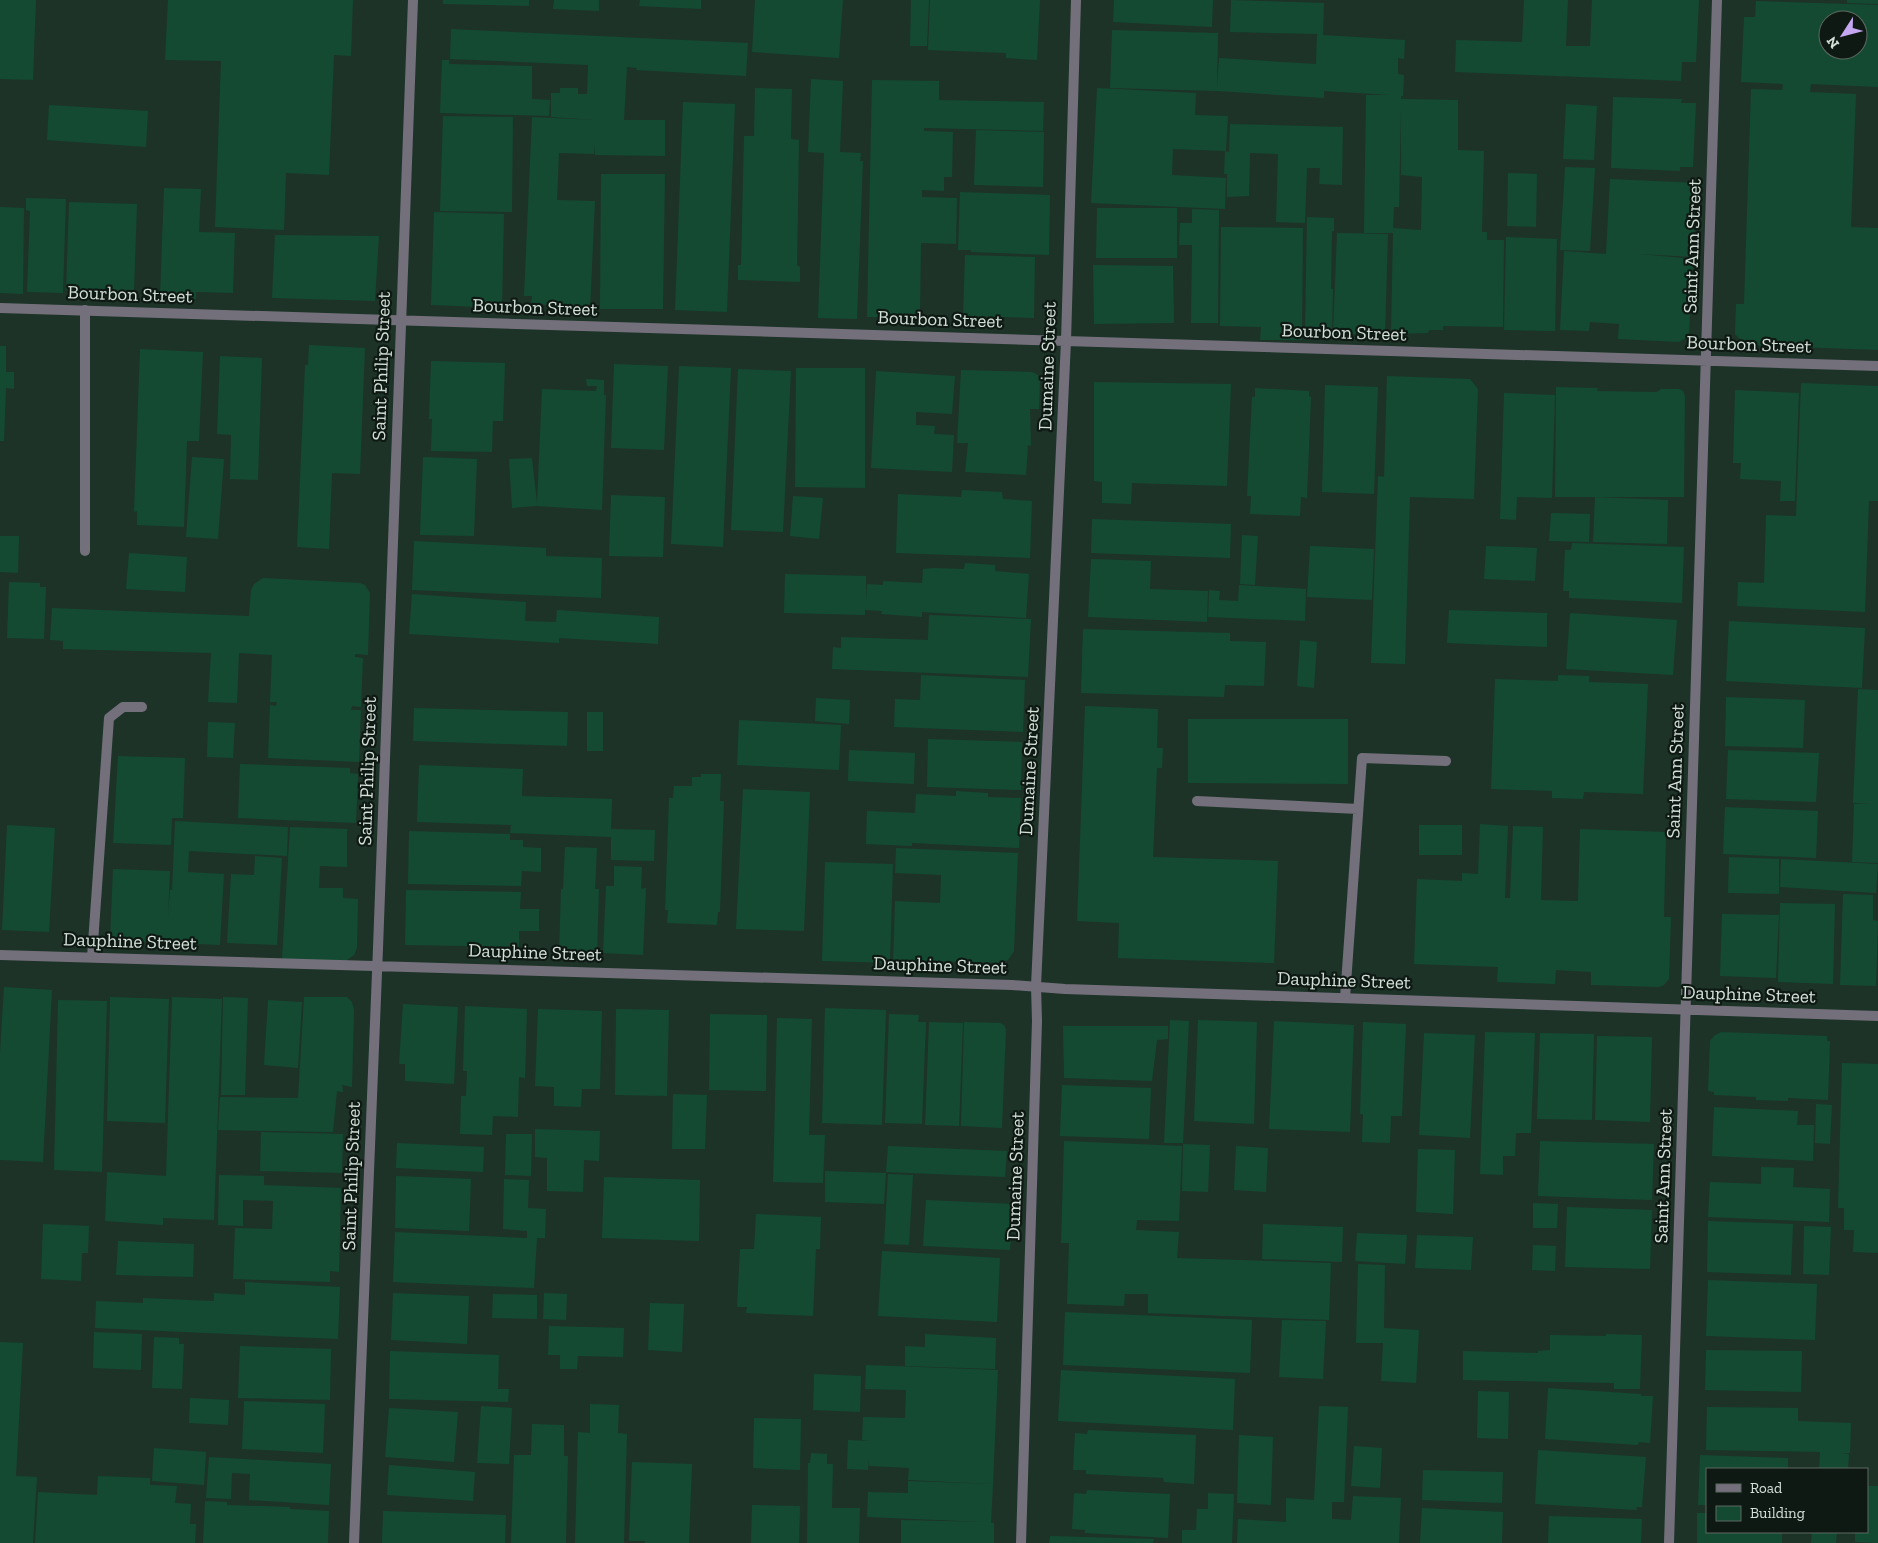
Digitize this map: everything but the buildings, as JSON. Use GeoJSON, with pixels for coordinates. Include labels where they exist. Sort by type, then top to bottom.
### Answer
{"type":"FeatureCollection","features":[{"type":"Feature","properties":{"kind":"street","name":"Saint Philip Street"},"geometry":{"type":"LineString","coordinates":[[354,1543],[378,965],[413,0]]}},
{"type":"Feature","properties":{"kind":"street","name":"Dumaine Street"},"geometry":{"type":"LineString","coordinates":[[1021,1543],[1037,1021],[1036,986],[1066,341],[1076,0]]}},
{"type":"Feature","properties":{"kind":"street","name":"Saint Ann Street"},"geometry":{"type":"LineString","coordinates":[[1669,1543],[1717,0]]}},
{"type":"Feature","properties":{"kind":"street","name":"Bourbon Street"},"geometry":{"type":"LineString","coordinates":[[0,308],[1878,366]]}},
{"type":"Feature","properties":{"kind":"street"},"geometry":{"type":"LineString","coordinates":[[85,310],[85,550]]}},
{"type":"Feature","properties":{"kind":"street"},"geometry":{"type":"LineString","coordinates":[[92,957],[108,718],[123,707],[142,707]]}},
{"type":"Feature","properties":{"kind":"street"},"geometry":{"type":"LineString","coordinates":[[1345,998],[1362,758],[1446,761]]}},
{"type":"Feature","properties":{"kind":"street"},"geometry":{"type":"LineString","coordinates":[[1197,801],[1358,809]]}},
{"type":"Feature","properties":{"kind":"street","name":"Dauphine Street"},"geometry":{"type":"LineString","coordinates":[[0,954],[1036,986],[1878,1016]]}}]}
